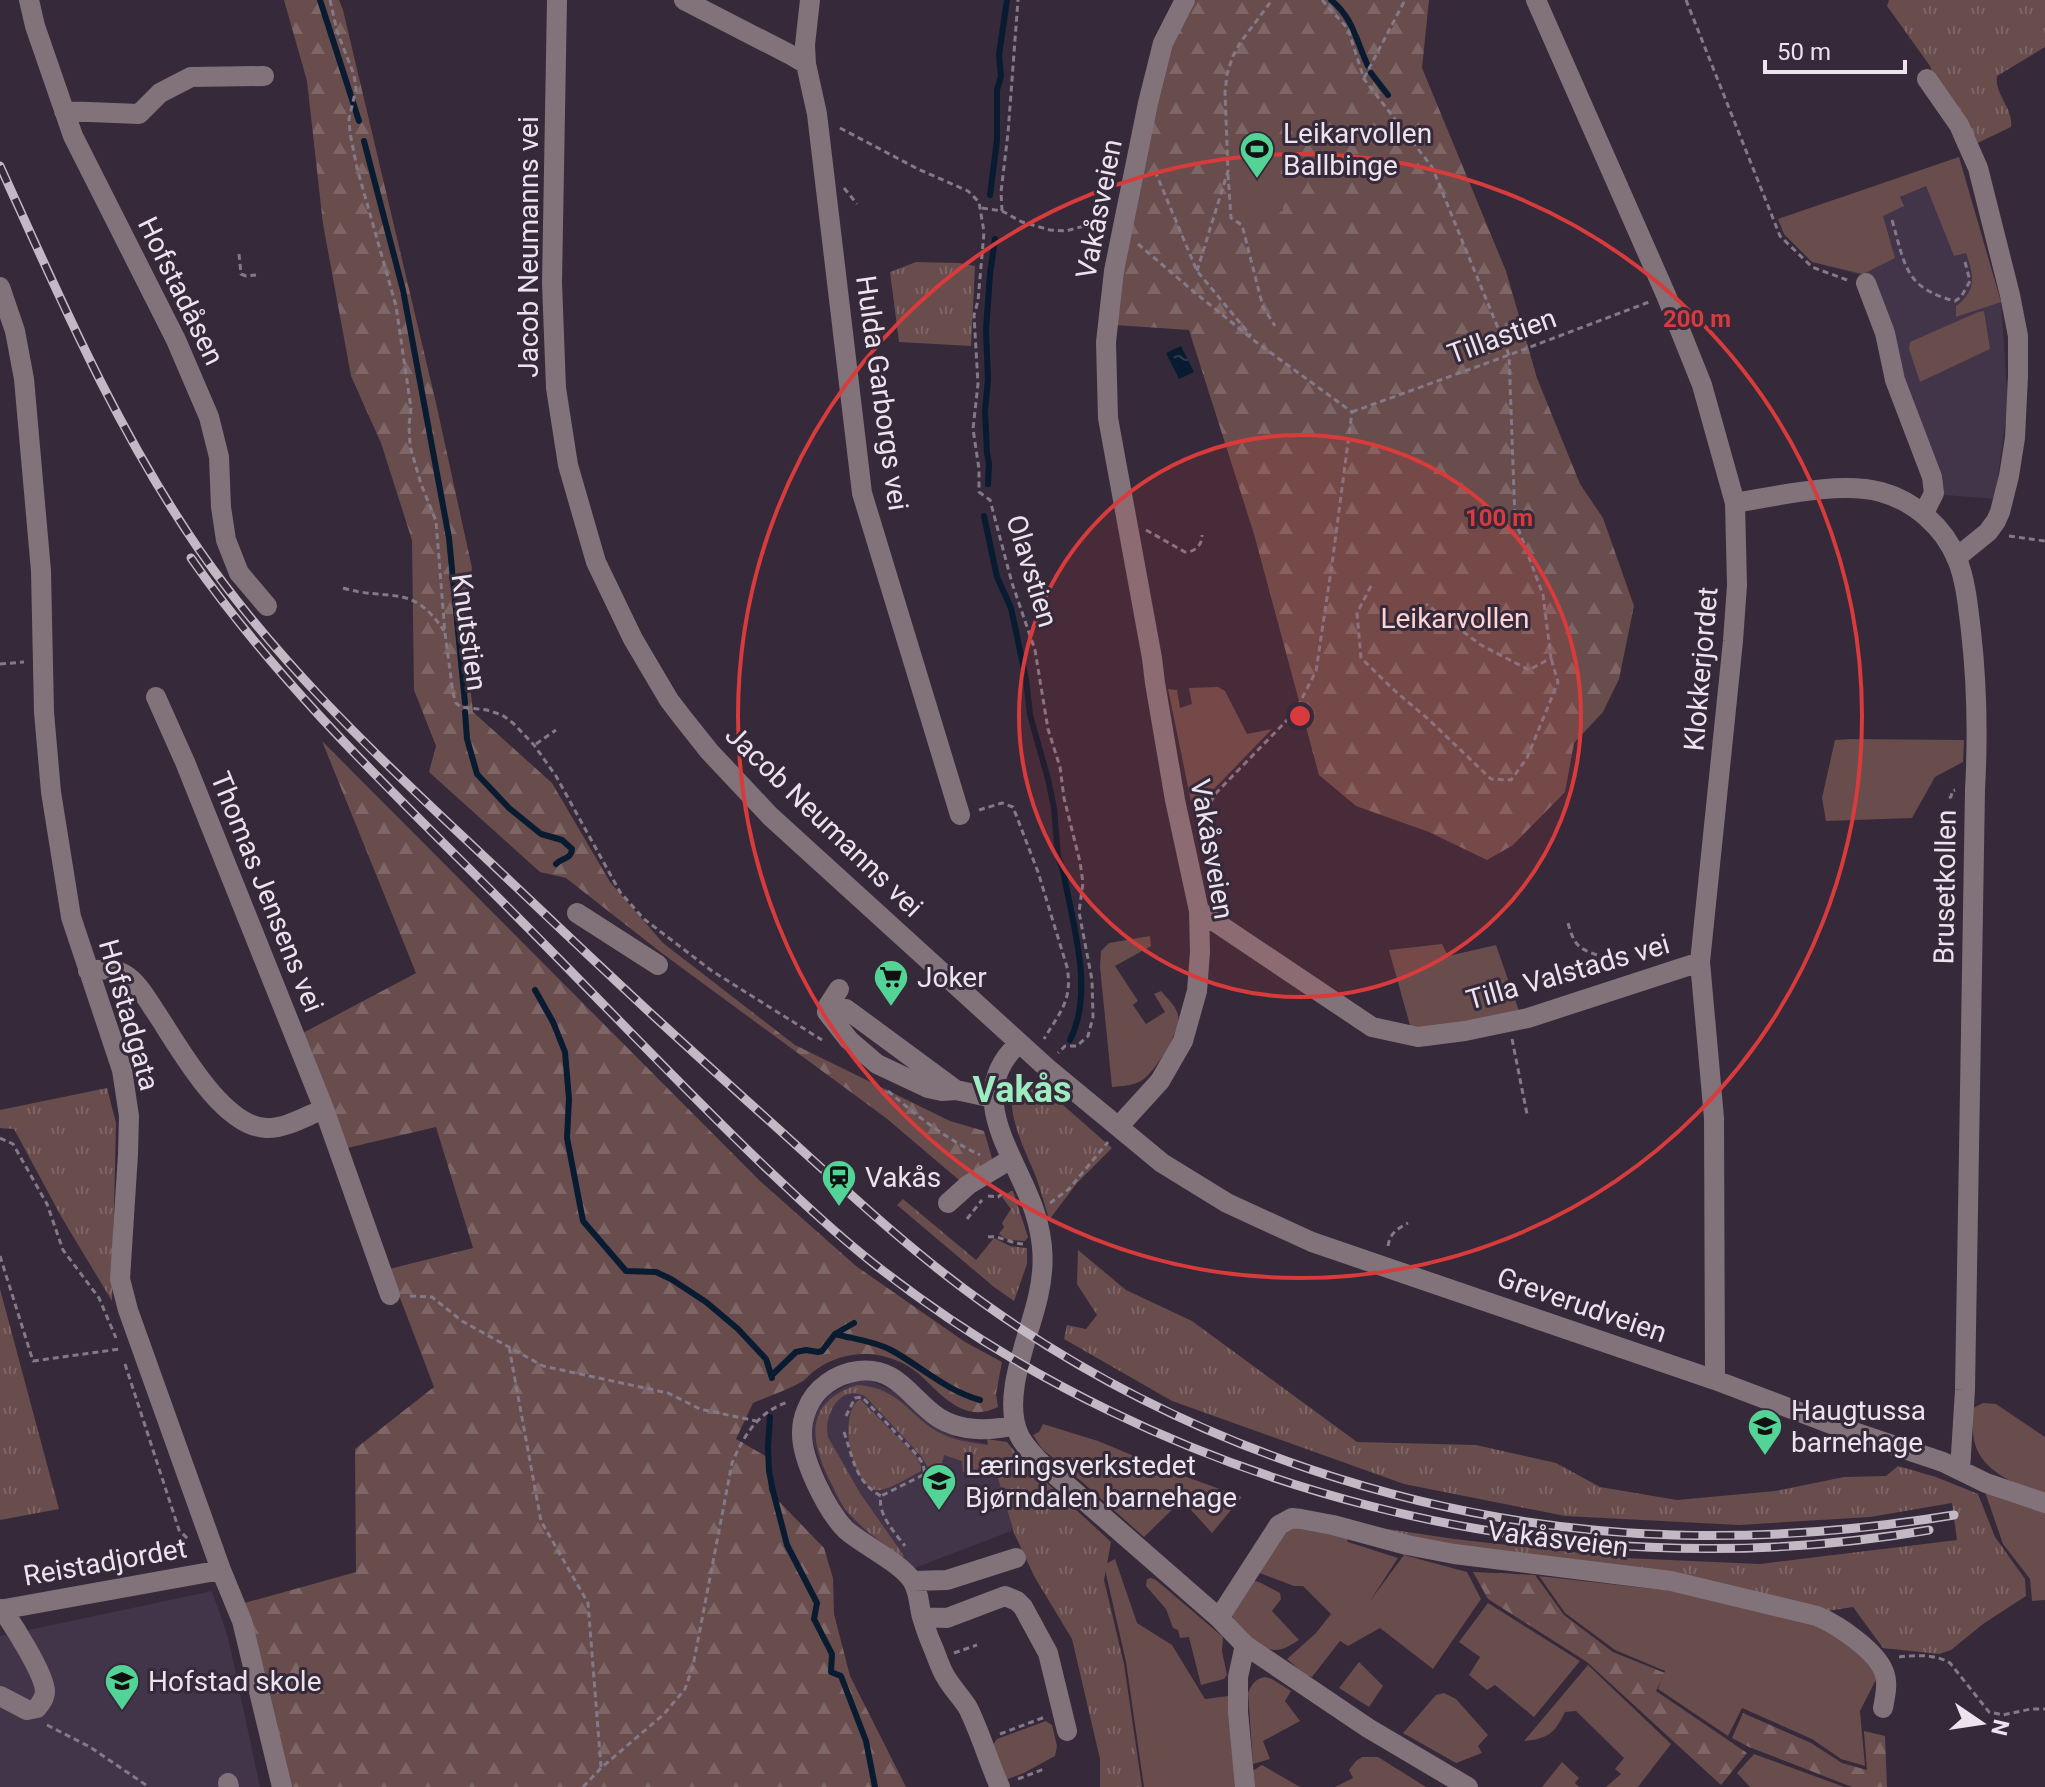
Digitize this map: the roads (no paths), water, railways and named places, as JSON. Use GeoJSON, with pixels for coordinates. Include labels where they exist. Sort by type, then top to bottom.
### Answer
{"type":"FeatureCollection","features":[{"type":"Feature","properties":{"kind":"street","name":"Hofstadåsen"},"geometry":{"type":"LineString","coordinates":[[29,0],[73,136],[176,340],[205,408],[219,457],[226,540],[239,573],[267,606]]}},
{"type":"Feature","properties":{"kind":"street","name":"Jacob Neumanns vei"},"geometry":{"type":"LineString","coordinates":[[557,0],[552,283],[556,388],[568,465],[596,562],[633,639],[669,700],[709,751],[770,816],[1018,1044]]}},
{"type":"Feature","properties":{"kind":"street"},"geometry":{"type":"LineString","coordinates":[[684,0],[806,64]]}},
{"type":"Feature","properties":{"kind":"street","name":"Hulda Garborgs vei"},"geometry":{"type":"LineString","coordinates":[[810,0],[806,64],[817,114],[862,493],[960,815]]}},
{"type":"Feature","properties":{"kind":"street","name":"Vakåsveien"},"geometry":{"type":"LineString","coordinates":[[1119,1126],[1160,1081],[1183,1041],[1197,991],[1200,952],[1199,911],[1108,418],[1106,342],[1114,271],[1141,138],[1163,43],[1185,0]]}},
{"type":"Feature","properties":{"kind":"street","name":"Klokkerjordet"},"geometry":{"type":"LineString","coordinates":[[1536,0],[1666,295],[1704,391],[1735,503],[1737,585],[1733,641],[1700,962],[1714,1118],[1715,1380]]}},
{"type":"Feature","properties":{"kind":"street"},"geometry":{"type":"LineString","coordinates":[[64,111],[139,114],[160,93],[191,77],[264,76]]}},
{"type":"Feature","properties":{"kind":"street"},"geometry":{"type":"LineString","coordinates":[[1927,79],[1959,125],[1978,168],[2016,322],[2018,376],[2015,438],[2000,512],[1988,532],[1956,558]]}},
{"type":"Feature","properties":{"kind":"street"},"geometry":{"type":"LineString","coordinates":[[1866,283],[1885,333],[1895,380],[1932,477],[1934,493],[1924,513]]}},
{"type":"Feature","properties":{"kind":"street","name":"Hofstadgata"},"geometry":{"type":"LineString","coordinates":[[0,287],[15,331],[24,379],[41,571],[44,712],[51,792],[71,917],[122,1070],[129,1116],[120,1279],[128,1310],[242,1621],[282,1787]]}},
{"type":"Feature","properties":{"kind":"street","name":"Brusetkollen"},"geometry":{"type":"LineString","coordinates":[[1735,503],[1856,488],[1901,499],[1924,513],[1946,540],[1956,558],[1967,597],[1974,655],[1978,740],[1965,1390],[1960,1470]]}},
{"type":"Feature","properties":{"kind":"street","name":"Thomas Jensens vei"},"geometry":{"type":"LineString","coordinates":[[156,697],[324,1109],[390,1295]]}},
{"type":"Feature","properties":{"kind":"street","name":"Tilla Valstads vei"},"geometry":{"type":"LineString","coordinates":[[1199,911],[1372,1027],[1418,1037],[1528,1018],[1700,962]]}},
{"type":"Feature","properties":{"kind":"street"},"geometry":{"type":"LineString","coordinates":[[577,913],[658,965]]}},
{"type":"Feature","properties":{"kind":"street"},"geometry":{"type":"LineString","coordinates":[[88,971],[108,968],[127,975],[145,995],[201,1080],[228,1111],[247,1123],[265,1128],[281,1126],[324,1109]]}},
{"type":"Feature","properties":{"kind":"street"},"geometry":{"type":"LineString","coordinates":[[839,989],[827,1012],[849,1040],[877,1064],[928,1088],[993,1098]]}},
{"type":"Feature","properties":{"kind":"street"},"geometry":{"type":"LineString","coordinates":[[1119,1126],[1018,1044],[1005,1056],[999,1069],[993,1112],[1036,1216],[1044,1256],[1043,1274],[1013,1394],[1015,1425],[1020,1438],[1038,1460],[1219,1618],[1245,1645],[1368,1728],[1468,1787]]}},
{"type":"Feature","properties":{"kind":"street","name":"Greverudveien"},"geometry":{"type":"LineString","coordinates":[[1119,1126],[1162,1163],[1227,1203],[1312,1242],[1715,1380],[2045,1503]]}},
{"type":"Feature","properties":{"kind":"street"},"geometry":{"type":"LineString","coordinates":[[948,1203],[968,1185],[1016,1168]]}},
{"type":"Feature","properties":{"kind":"street"},"geometry":{"type":"LineString","coordinates":[[1015,1425],[997,1429],[956,1425],[938,1418],[902,1384],[870,1370],[839,1376],[824,1385],[809,1403],[803,1418],[802,1433],[803,1445],[824,1501],[834,1516],[847,1530],[917,1581],[947,1580],[1016,1558]]}},
{"type":"Feature","properties":{"kind":"street","name":"Vakåsveien"},"geometry":{"type":"LineString","coordinates":[[1219,1618],[1279,1525],[1292,1518],[1301,1519],[1454,1554],[1671,1581],[1817,1616],[1832,1623],[1876,1658],[1887,1683],[1883,1708]]}},
{"type":"Feature","properties":{"kind":"street","name":"Reistadjordet"},"geometry":{"type":"LineString","coordinates":[[1,1610],[221,1570]]}},
{"type":"Feature","properties":{"kind":"street"},"geometry":{"type":"LineString","coordinates":[[917,1581],[923,1617],[945,1676],[966,1706],[1003,1786]]}},
{"type":"Feature","properties":{"kind":"street"},"geometry":{"type":"LineString","coordinates":[[923,1617],[947,1618],[1005,1596],[1017,1601],[1048,1653],[1065,1721]]}},
{"type":"Feature","properties":{"kind":"street"},"geometry":{"type":"LineString","coordinates":[[0,1696],[27,1710],[37,1708],[45,1691],[20,1636],[1,1610]]}},
{"type":"Feature","properties":{"kind":"street"},"geometry":{"type":"LineString","coordinates":[[1245,1645],[1238,1677],[1245,1787]]}},
{"type":"Feature","properties":{"kind":"water"},"geometry":{"type":"Polygon","coordinates":[[[1181,346],[1194,372],[1179,379],[1166,353],[1181,346]]]}},
{"type":"Feature","properties":{"kind":"waterway"},"geometry":{"type":"LineString","coordinates":[[320,0],[359,121]]}},
{"type":"Feature","properties":{"kind":"waterway"},"geometry":{"type":"LineString","coordinates":[[990,195],[997,140],[997,90],[1001,76],[999,55],[1007,0]]}},
{"type":"Feature","properties":{"kind":"waterway"},"geometry":{"type":"LineString","coordinates":[[1331,0],[1350,23],[1368,66]]}},
{"type":"Feature","properties":{"kind":"waterway"},"geometry":{"type":"LineString","coordinates":[[1371,73],[1388,95]]}},
{"type":"Feature","properties":{"kind":"waterway"},"geometry":{"type":"LineString","coordinates":[[364,141],[403,290],[449,538],[465,703]]}},
{"type":"Feature","properties":{"kind":"waterway"},"geometry":{"type":"LineString","coordinates":[[988,484],[986,330],[995,239]]}},
{"type":"Feature","properties":{"kind":"waterway"},"geometry":{"type":"LineString","coordinates":[[984,516],[997,577],[1011,608],[1030,715],[1054,808],[1058,857],[1076,934],[1081,1000],[1070,1040]]}},
{"type":"Feature","properties":{"kind":"waterway"},"geometry":{"type":"LineString","coordinates":[[465,712],[467,739],[477,774],[509,808],[541,834],[562,840],[572,849],[568,857],[556,864]]}},
{"type":"Feature","properties":{"kind":"waterway"},"geometry":{"type":"LineString","coordinates":[[535,990],[565,1052],[569,1099],[567,1138],[583,1221],[626,1271],[656,1272],[706,1302],[738,1329],[766,1359],[772,1378]]}},
{"type":"Feature","properties":{"kind":"waterway"},"geometry":{"type":"LineString","coordinates":[[835,1334],[854,1323]]}},
{"type":"Feature","properties":{"kind":"waterway"},"geometry":{"type":"LineString","coordinates":[[772,1375],[796,1352],[822,1351],[835,1334],[884,1347],[945,1384],[980,1400]]}},
{"type":"Feature","properties":{"kind":"waterway"},"geometry":{"type":"LineString","coordinates":[[770,1417],[769,1471],[787,1545],[817,1603],[814,1619],[832,1654],[831,1672],[841,1676],[866,1741],[875,1787]]}},
{"type":"Feature","properties":{"kind":"railway"},"geometry":{"type":"LineString","coordinates":[[0,166],[91,363],[142,459],[200,551],[258,627],[322,699],[389,767],[645,1008],[870,1212],[982,1302],[1059,1353],[1140,1398],[1224,1437],[1311,1470],[1400,1496],[1490,1516],[1582,1529],[1674,1535],[1745,1535],[1815,1532],[1954,1515]]}},
{"type":"Feature","properties":{"kind":"railway"},"geometry":{"type":"LineString","coordinates":[[191,558],[272,662],[361,760],[735,1138],[859,1252],[987,1343],[1110,1411],[1239,1466],[1373,1507],[1511,1534],[1650,1547],[1790,1546],[1929,1530]]}},
{"type":"Feature","properties":{"kind":"place","name":"Leikarvollen Ballbinge"},"geometry":{"type":"Point","coordinates":[1257,180]}},
{"type":"Feature","properties":{"kind":"place","name":"Joker"},"geometry":{"type":"Point","coordinates":[891,1008]}},
{"type":"Feature","properties":{"kind":"place","name":"Vakås"},"geometry":{"type":"Point","coordinates":[839,1208]}},
{"type":"Feature","properties":{"kind":"place","name":"Haugtussa barnehage"},"geometry":{"type":"Point","coordinates":[1765,1457]}},
{"type":"Feature","properties":{"kind":"place","name":"Læringsverkstedet Bjørndalen barnehage"},"geometry":{"type":"Point","coordinates":[939,1512]}},
{"type":"Feature","properties":{"kind":"place","name":"Hofstad skole"},"geometry":{"type":"Point","coordinates":[122,1712]}},
{"type":"Feature","properties":{"kind":"district","name":"Vakås"},"geometry":{"type":"Point","coordinates":[1022,1090]}},
{"type":"Feature","properties":{"kind":"park label","name":"Leikarvollen"},"geometry":{"type":"Point","coordinates":[1455,618]}}]}
